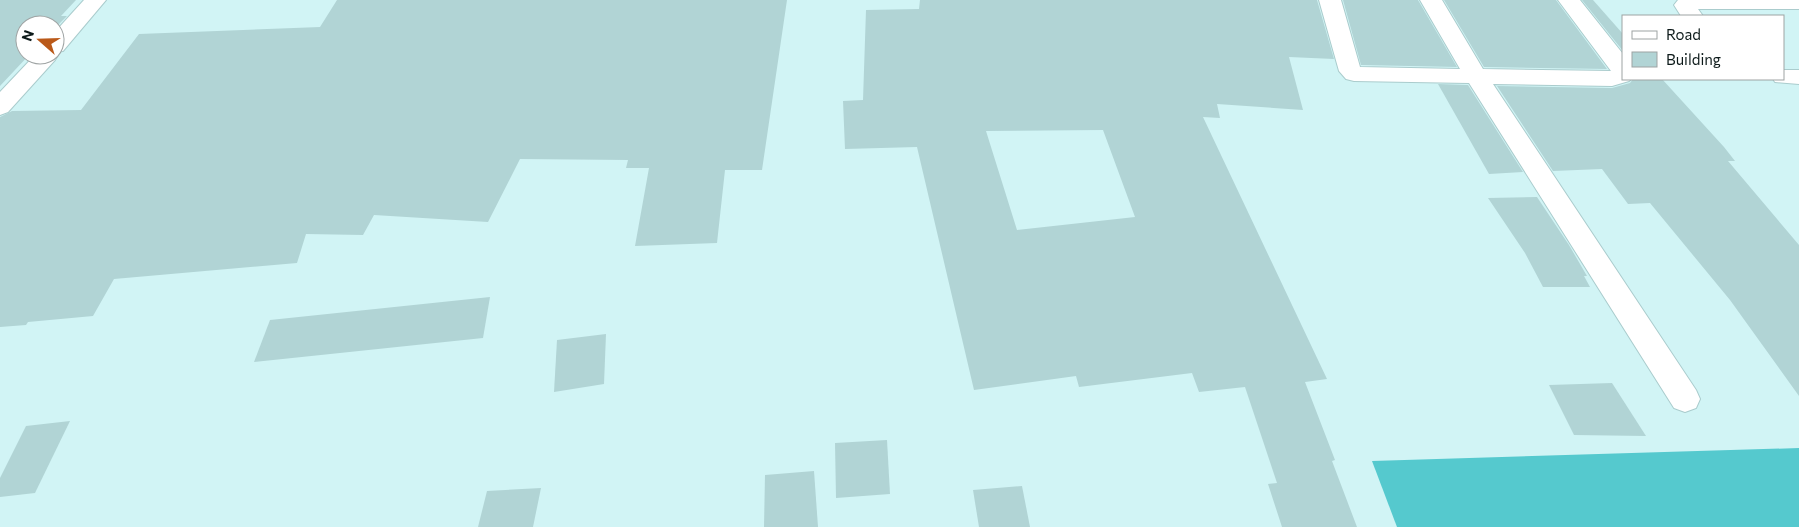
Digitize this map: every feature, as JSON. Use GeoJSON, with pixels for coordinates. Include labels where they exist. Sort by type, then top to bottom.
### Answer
{"type":"FeatureCollection","features":[{"type":"Feature","properties":{"kind":"street"},"geometry":{"type":"LineString","coordinates":[[65,35],[96,0]]}},
{"type":"Feature","properties":{"kind":"street"},"geometry":{"type":"LineString","coordinates":[[1330,0],[1350,71],[1354,74],[1612,79],[1621,76],[1622,73]]}},
{"type":"Feature","properties":{"kind":"street"},"geometry":{"type":"LineString","coordinates":[[1431,0],[1476,76],[1685,400]]}},
{"type":"Feature","properties":{"kind":"street"},"geometry":{"type":"LineString","coordinates":[[1569,0],[1622,69]]}},
{"type":"Feature","properties":{"kind":"street"},"geometry":{"type":"LineString","coordinates":[[1691,15],[1685,5],[1688,2],[1799,3]]}},
{"type":"Feature","properties":{"kind":"street"},"geometry":{"type":"LineString","coordinates":[[0,107],[38,65]]}},
{"type":"Feature","properties":{"kind":"street"},"geometry":{"type":"LineString","coordinates":[[1784,77],[1799,77]]}},
{"type":"Feature","properties":{"kind":"shaded area"},"geometry":{"type":"Polygon","coordinates":[[[1799,448],[1799,527],[1397,527],[1372,461],[1799,448]]]}},
{"type":"Feature","properties":{"kind":"building"},"geometry":{"type":"Polygon","coordinates":[[[0,0],[76,0],[62,15],[15,15],[15,65],[20,65],[0,86],[0,0]]]}},
{"type":"Feature","properties":{"kind":"building"},"geometry":{"type":"Polygon","coordinates":[[[337,0],[787,0],[762,170],[725,170],[717,243],[635,246],[649,168],[626,168],[628,160],[520,159],[488,222],[374,215],[363,235],[306,234],[297,263],[114,279],[93,316],[28,322],[26,325],[0,327],[0,117],[12,111],[81,110],[139,34],[320,27],[337,0]]]}},
{"type":"Feature","properties":{"kind":"building"},"geometry":{"type":"Polygon","coordinates":[[[920,0],[1317,0],[1334,59],[1289,57],[1303,110],[1217,104],[1220,118],[1203,117],[1327,379],[1305,382],[1335,460],[1332,461],[1357,527],[1282,527],[1268,484],[1277,483],[1245,387],[1199,392],[1192,373],[1079,387],[1076,376],[974,390],[917,147],[845,149],[843,101],[863,100],[866,10],[919,9],[920,0]],[[1103,130],[986,131],[1017,230],[1135,217],[1103,130]]]}},
{"type":"Feature","properties":{"kind":"building"},"geometry":{"type":"Polygon","coordinates":[[[1343,0],[1418,0],[1457,67],[1361,65],[1343,0]]]}},
{"type":"Feature","properties":{"kind":"building"},"geometry":{"type":"Polygon","coordinates":[[[1444,0],[1556,0],[1607,69],[1484,67],[1444,0]]]}},
{"type":"Feature","properties":{"kind":"building"},"geometry":{"type":"Polygon","coordinates":[[[1582,0],[1593,0],[1622,33],[1622,50],[1582,0]]]}},
{"type":"Feature","properties":{"kind":"building"},"geometry":{"type":"Polygon","coordinates":[[[1632,80],[1663,80],[1724,147],[1735,161],[1728,161],[1799,245],[1799,396],[1730,300],[1650,203],[1628,204],[1602,169],[1553,171],[1497,86],[1612,88],[1630,83],[1632,80]]]}},
{"type":"Feature","properties":{"kind":"building"},"geometry":{"type":"Polygon","coordinates":[[[1438,84],[1468,85],[1523,172],[1489,174],[1438,84]]]}},
{"type":"Feature","properties":{"kind":"building"},"geometry":{"type":"Polygon","coordinates":[[[1537,197],[1569,245],[1587,276],[1584,276],[1590,287],[1543,287],[1525,253],[1488,198],[1537,197]]]}},
{"type":"Feature","properties":{"kind":"building"},"geometry":{"type":"Polygon","coordinates":[[[490,297],[483,338],[254,362],[270,320],[490,297]]]}},
{"type":"Feature","properties":{"kind":"building"},"geometry":{"type":"Polygon","coordinates":[[[606,334],[604,384],[554,392],[557,340],[606,334]]]}},
{"type":"Feature","properties":{"kind":"building"},"geometry":{"type":"Polygon","coordinates":[[[1612,383],[1646,436],[1574,435],[1549,385],[1612,383]]]}},
{"type":"Feature","properties":{"kind":"building"},"geometry":{"type":"Polygon","coordinates":[[[70,421],[35,493],[0,497],[0,478],[26,426],[70,421]]]}},
{"type":"Feature","properties":{"kind":"building"},"geometry":{"type":"Polygon","coordinates":[[[887,440],[890,494],[836,498],[835,443],[887,440]]]}},
{"type":"Feature","properties":{"kind":"building"},"geometry":{"type":"Polygon","coordinates":[[[814,471],[818,527],[764,527],[765,475],[814,471]]]}},
{"type":"Feature","properties":{"kind":"building"},"geometry":{"type":"Polygon","coordinates":[[[1022,486],[1030,527],[979,527],[973,490],[1022,486]]]}},
{"type":"Feature","properties":{"kind":"building"},"geometry":{"type":"Polygon","coordinates":[[[541,488],[533,527],[478,527],[487,491],[541,488]]]}}]}
